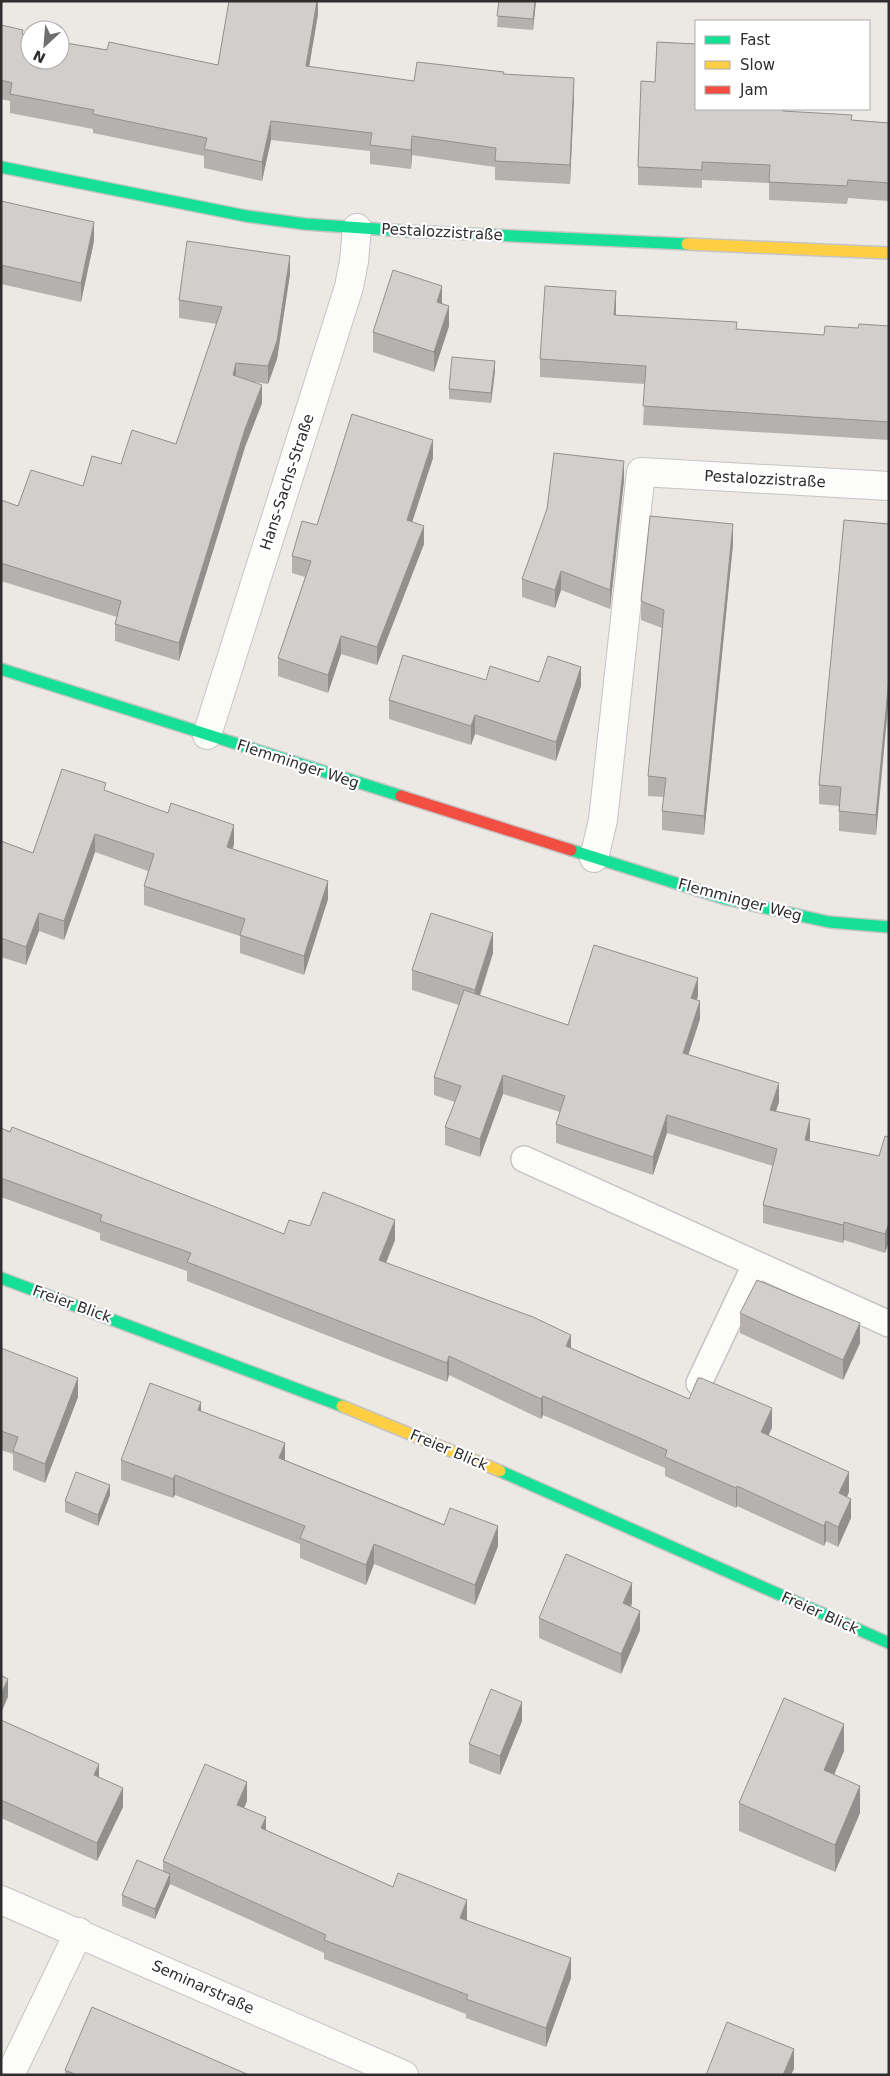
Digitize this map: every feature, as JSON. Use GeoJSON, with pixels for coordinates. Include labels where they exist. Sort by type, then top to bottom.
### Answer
{"type":"FeatureCollection","features":[{"type":"Feature","properties":{"kind":"street","name":"Pestalozzistraße"},"geometry":{"type":"LineString","coordinates":[[1,167],[246,216],[357,228],[889,254]]}},
{"type":"Feature","properties":{"kind":"street","name":"Hans-Sachs-Straße"},"geometry":{"type":"LineString","coordinates":[[207,735],[348,287],[354,261],[357,228]]}},
{"type":"Feature","properties":{"kind":"street","name":"Pestalozzistraße"},"geometry":{"type":"LineString","coordinates":[[594,858],[603,820],[641,472],[889,486]]}},
{"type":"Feature","properties":{"kind":"street","name":"Flemminger Weg"},"geometry":{"type":"LineString","coordinates":[[1,670],[726,899],[829,922],[889,927]]}},
{"type":"Feature","properties":{"kind":"street","name":"Freier Blick"},"geometry":{"type":"LineString","coordinates":[[1,1278],[292,1386],[457,1452],[889,1643]]}},
{"type":"Feature","properties":{"kind":"street","name":"Seminarstraße"},"geometry":{"type":"LineString","coordinates":[[1,1900],[79,1932],[404,2075]]}},
{"type":"Feature","properties":{"kind":"street"},"geometry":{"type":"LineString","coordinates":[[10,2075],[79,1932]]}},
{"type":"Feature","properties":{"kind":"lane"},"geometry":{"type":"LineString","coordinates":[[524,1159],[889,1324]]}},
{"type":"Feature","properties":{"kind":"lane"},"geometry":{"type":"LineString","coordinates":[[699,1383],[755,1265]]}},
{"type":"Feature","properties":{"kind":"building"},"geometry":{"type":"Polygon","coordinates":[[[229,1],[317,1],[306,66],[414,81],[417,62],[504,72],[503,74],[574,78],[570,165],[495,161],[496,148],[412,136],[411,150],[370,145],[372,133],[271,121],[262,162],[204,149],[207,138],[93,114],[94,110],[10,94],[12,83],[1,80],[1,25],[20,29],[20,70],[70,70],[70,44],[107,50],[109,42],[218,65],[229,1]]]}},
{"type":"Feature","properties":{"kind":"building"},"geometry":{"type":"Polygon","coordinates":[[[499,1],[535,1],[533,19],[497,16],[499,1]]]}},
{"type":"Feature","properties":{"kind":"building"},"geometry":{"type":"Polygon","coordinates":[[[657,42],[695,44],[695,110],[784,110],[852,115],[851,120],[889,123],[889,183],[848,180],[847,186],[769,182],[770,165],[702,162],[702,170],[638,167],[641,81],[655,82],[657,42]]]}},
{"type":"Feature","properties":{"kind":"building"},"geometry":{"type":"Polygon","coordinates":[[[1,201],[94,222],[81,283],[1,265],[1,201]]]}},
{"type":"Feature","properties":{"kind":"building"},"geometry":{"type":"Polygon","coordinates":[[[187,241],[290,256],[277,341],[268,366],[236,363],[233,375],[262,385],[245,429],[179,643],[115,624],[121,601],[1,563],[1,500],[18,506],[31,470],[83,486],[92,456],[121,464],[132,430],[176,444],[222,307],[179,300],[187,241]]]}},
{"type":"Feature","properties":{"kind":"building"},"geometry":{"type":"Polygon","coordinates":[[[393,270],[442,286],[437,302],[449,306],[434,352],[373,332],[393,270]]]}},
{"type":"Feature","properties":{"kind":"building"},"geometry":{"type":"Polygon","coordinates":[[[545,286],[616,291],[614,315],[737,322],[736,329],[824,335],[825,326],[858,328],[859,324],[889,326],[889,422],[643,406],[646,366],[540,359],[545,286]]]}},
{"type":"Feature","properties":{"kind":"building"},"geometry":{"type":"Polygon","coordinates":[[[452,357],[495,361],[491,393],[449,389],[452,357]]]}},
{"type":"Feature","properties":{"kind":"building"},"geometry":{"type":"Polygon","coordinates":[[[352,414],[433,440],[407,520],[424,526],[377,647],[341,636],[328,675],[278,658],[311,561],[292,556],[302,521],[317,525],[352,414]]]}},
{"type":"Feature","properties":{"kind":"building"},"geometry":{"type":"Polygon","coordinates":[[[554,453],[624,461],[610,590],[561,571],[555,590],[522,579],[547,509],[554,453]]]}},
{"type":"Feature","properties":{"kind":"building"},"geometry":{"type":"Polygon","coordinates":[[[650,516],[733,524],[704,816],[662,811],[666,778],[648,776],[664,610],[641,601],[650,516]]]}},
{"type":"Feature","properties":{"kind":"building"},"geometry":{"type":"Polygon","coordinates":[[[844,520],[889,524],[889,678],[876,815],[839,811],[841,787],[819,785],[844,520]]]}},
{"type":"Feature","properties":{"kind":"building"},"geometry":{"type":"Polygon","coordinates":[[[403,655],[486,680],[490,666],[539,682],[548,656],[581,667],[556,742],[475,715],[471,726],[389,700],[403,655]]]}},
{"type":"Feature","properties":{"kind":"building"},"geometry":{"type":"Polygon","coordinates":[[[62,769],[106,783],[104,790],[168,813],[171,803],[234,825],[227,847],[328,881],[304,956],[240,935],[245,919],[144,886],[154,854],[95,834],[64,921],[39,913],[26,947],[1,938],[1,841],[33,853],[62,769]]]}},
{"type":"Feature","properties":{"kind":"building"},"geometry":{"type":"Polygon","coordinates":[[[431,913],[493,933],[475,990],[412,970],[431,913]]]}},
{"type":"Feature","properties":{"kind":"building"},"geometry":{"type":"Polygon","coordinates":[[[594,945],[698,978],[691,998],[700,1001],[683,1053],[779,1083],[770,1110],[810,1119],[805,1140],[879,1156],[885,1136],[889,1137],[889,1223],[885,1234],[844,1222],[843,1225],[763,1205],[777,1149],[667,1115],[653,1157],[556,1124],[565,1096],[503,1075],[480,1139],[445,1127],[461,1086],[434,1077],[464,990],[568,1025],[594,945]]]}},
{"type":"Feature","properties":{"kind":"building"},"geometry":{"type":"Polygon","coordinates":[[[12,1127],[284,1234],[289,1220],[310,1226],[323,1192],[395,1220],[379,1260],[533,1317],[571,1335],[566,1346],[689,1399],[698,1378],[701,1378],[772,1408],[761,1432],[849,1472],[839,1493],[851,1499],[838,1527],[826,1521],[824,1526],[737,1486],[736,1488],[665,1457],[667,1450],[543,1396],[541,1399],[449,1356],[447,1363],[187,1262],[191,1253],[100,1221],[102,1215],[1,1178],[1,1128],[10,1132],[12,1127]]]}},
{"type":"Feature","properties":{"kind":"building"},"geometry":{"type":"Polygon","coordinates":[[[757,1280],[860,1323],[843,1360],[740,1313],[757,1280]]]}},
{"type":"Feature","properties":{"kind":"building"},"geometry":{"type":"Polygon","coordinates":[[[1,1348],[78,1378],[45,1464],[13,1451],[18,1437],[1,1431],[1,1348]]]}},
{"type":"Feature","properties":{"kind":"building"},"geometry":{"type":"Polygon","coordinates":[[[150,1383],[201,1402],[198,1410],[285,1443],[279,1458],[444,1525],[450,1508],[498,1526],[475,1585],[374,1544],[366,1565],[300,1538],[305,1526],[175,1475],[173,1479],[121,1460],[150,1383]]]}},
{"type":"Feature","properties":{"kind":"building"},"geometry":{"type":"Polygon","coordinates":[[[76,1472],[110,1485],[98,1515],[65,1501],[76,1472]]]}},
{"type":"Feature","properties":{"kind":"building"},"geometry":{"type":"Polygon","coordinates":[[[566,1554],[632,1583],[623,1603],[640,1611],[621,1654],[539,1618],[566,1554]]]}},
{"type":"Feature","properties":{"kind":"building"},"geometry":{"type":"Polygon","coordinates":[[[1,1675],[8,1679],[1,1694],[1,1675]]]}},
{"type":"Feature","properties":{"kind":"building"},"geometry":{"type":"Polygon","coordinates":[[[491,1689],[522,1702],[500,1756],[469,1744],[491,1689]]]}},
{"type":"Feature","properties":{"kind":"building"},"geometry":{"type":"Polygon","coordinates":[[[784,1698],[844,1724],[824,1770],[860,1786],[835,1845],[739,1803],[784,1698]]]}},
{"type":"Feature","properties":{"kind":"building"},"geometry":{"type":"Polygon","coordinates":[[[1,1720],[99,1764],[94,1775],[123,1788],[97,1843],[1,1800],[1,1720]]]}},
{"type":"Feature","properties":{"kind":"building"},"geometry":{"type":"Polygon","coordinates":[[[205,1764],[247,1782],[237,1805],[266,1817],[261,1828],[393,1887],[398,1873],[467,1900],[460,1918],[571,1958],[546,2028],[466,1999],[468,1995],[324,1940],[326,1935],[163,1861],[205,1764]]]}},
{"type":"Feature","properties":{"kind":"building"},"geometry":{"type":"Polygon","coordinates":[[[137,1860],[170,1874],[155,1909],[122,1895],[137,1860]]]}},
{"type":"Feature","properties":{"kind":"building"},"geometry":{"type":"Polygon","coordinates":[[[92,2007],[249,2075],[77,2075],[65,2070],[92,2007]]]}},
{"type":"Feature","properties":{"kind":"building"},"geometry":{"type":"Polygon","coordinates":[[[727,2022],[794,2049],[783,2075],[706,2075],[727,2022]]]}},
{"type":"Feature","properties":{"kind":"traffic: fast"},"geometry":{"type":"LineString","coordinates":[[1,167],[246,216],[305,224],[405,231],[687,244]]}},
{"type":"Feature","properties":{"kind":"traffic: fast"},"geometry":{"type":"LineString","coordinates":[[1,669],[401,796]]}},
{"type":"Feature","properties":{"kind":"traffic: fast"},"geometry":{"type":"LineString","coordinates":[[571,850],[726,899],[829,922],[889,927]]}},
{"type":"Feature","properties":{"kind":"traffic: fast"},"geometry":{"type":"LineString","coordinates":[[1,1278],[342,1406]]}},
{"type":"Feature","properties":{"kind":"traffic: fast"},"geometry":{"type":"LineString","coordinates":[[500,1471],[889,1643]]}},
{"type":"Feature","properties":{"kind":"traffic: slow"},"geometry":{"type":"LineString","coordinates":[[687,244],[889,253]]}},
{"type":"Feature","properties":{"kind":"traffic: slow"},"geometry":{"type":"LineString","coordinates":[[342,1406],[500,1471]]}},
{"type":"Feature","properties":{"kind":"traffic: jam"},"geometry":{"type":"LineString","coordinates":[[401,796],[571,850]]}}]}
